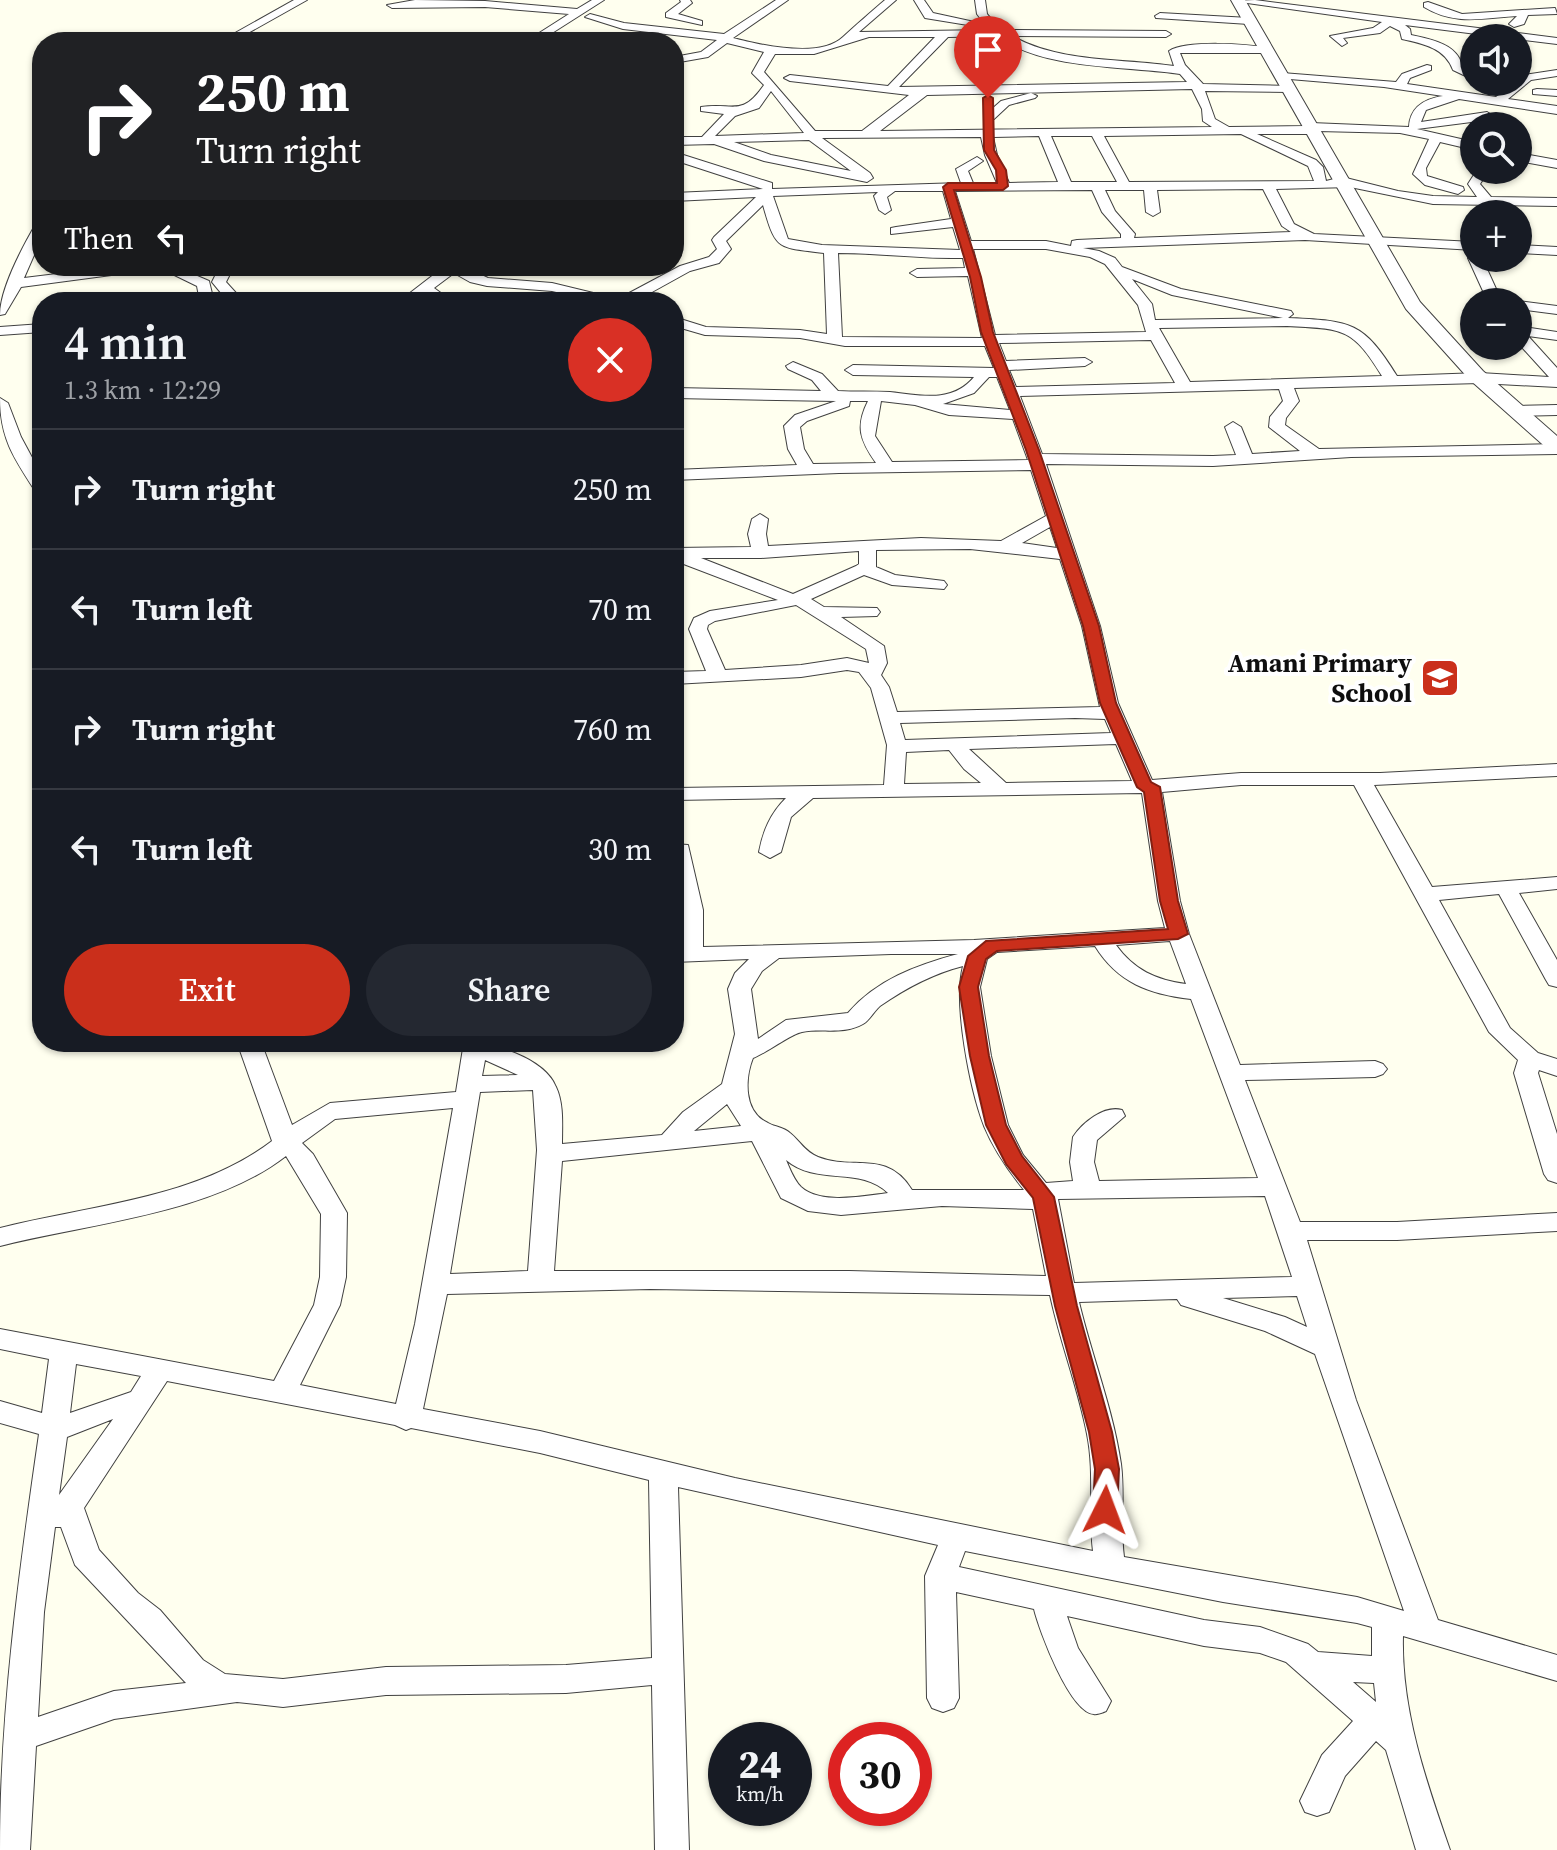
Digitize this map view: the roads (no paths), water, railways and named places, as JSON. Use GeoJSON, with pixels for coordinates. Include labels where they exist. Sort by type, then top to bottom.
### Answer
{"type":"FeatureCollection","features":[{"type":"Feature","properties":{"kind":"street"},"geometry":{"type":"LineString","coordinates":[[243,32],[302,0]]}},
{"type":"Feature","properties":{"kind":"street"},"geometry":{"type":"LineString","coordinates":[[547,32],[599,0]]}},
{"type":"Feature","properties":{"kind":"street"},"geometry":{"type":"LineString","coordinates":[[685,0],[687,3],[671,17],[691,20],[725,39]]}},
{"type":"Feature","properties":{"kind":"street"},"geometry":{"type":"LineString","coordinates":[[684,64],[707,53],[783,0]]}},
{"type":"Feature","properties":{"kind":"street"},"geometry":{"type":"LineString","coordinates":[[710,138],[737,112],[756,104],[771,85],[794,74],[848,37],[891,0]]}},
{"type":"Feature","properties":{"kind":"street"},"geometry":{"type":"LineString","coordinates":[[919,0],[923,2],[926,15],[932,18],[961,20],[996,31]]}},
{"type":"Feature","properties":{"kind":"street"},"geometry":{"type":"LineString","coordinates":[[980,0],[979,9],[996,31],[1014,44],[1185,71]]}},
{"type":"Feature","properties":{"kind":"street"},"geometry":{"type":"LineString","coordinates":[[1238,0],[1352,11],[1391,20],[1460,28]]}},
{"type":"Feature","properties":{"kind":"street"},"geometry":{"type":"LineString","coordinates":[[1238,0],[1412,305],[1480,378],[1557,448]]}},
{"type":"Feature","properties":{"kind":"street"},"geometry":{"type":"LineString","coordinates":[[1154,1],[1162,26],[1185,71],[1198,86],[1210,110],[1209,121],[1303,159],[1317,167],[1321,185]]}},
{"type":"Feature","properties":{"kind":"street"},"geometry":{"type":"LineString","coordinates":[[1406,21],[1431,3],[1443,15],[1468,20],[1493,14],[1556,8]]}},
{"type":"Feature","properties":{"kind":"street"},"geometry":{"type":"LineString","coordinates":[[392,5],[521,6],[578,12]]}},
{"type":"Feature","properties":{"kind":"street"},"geometry":{"type":"LineString","coordinates":[[856,27],[911,34],[1055,32],[1162,26],[1191,20],[1248,19],[1292,7]]}},
{"type":"Feature","properties":{"kind":"street"},"geometry":{"type":"LineString","coordinates":[[1352,11],[1359,20],[1354,33]]}},
{"type":"Feature","properties":{"kind":"street"},"geometry":{"type":"LineString","coordinates":[[1515,24],[1520,22],[1522,13]]}},
{"type":"Feature","properties":{"kind":"street"},"geometry":{"type":"LineString","coordinates":[[871,16],[896,24],[911,34]]}},
{"type":"Feature","properties":{"kind":"street"},"geometry":{"type":"LineString","coordinates":[[590,17],[623,26],[670,32]]}},
{"type":"Feature","properties":{"kind":"street"},"geometry":{"type":"LineString","coordinates":[[1055,32],[1053,22],[1068,20]]}},
{"type":"Feature","properties":{"kind":"street"},"geometry":{"type":"LineString","coordinates":[[1342,43],[1335,36],[1376,31],[1391,20]]}},
{"type":"Feature","properties":{"kind":"street"},"geometry":{"type":"LineString","coordinates":[[1391,20],[1405,29],[1406,37],[1433,43],[1456,60],[1460,70]]}},
{"type":"Feature","properties":{"kind":"street"},"geometry":{"type":"LineString","coordinates":[[848,37],[891,33]]}},
{"type":"Feature","properties":{"kind":"street"},"geometry":{"type":"LineString","coordinates":[[684,34],[795,53],[832,46]]}},
{"type":"Feature","properties":{"kind":"street"},"geometry":{"type":"LineString","coordinates":[[891,89],[944,34]]}},
{"type":"Feature","properties":{"kind":"street"},"geometry":{"type":"LineString","coordinates":[[1532,38],[1557,41]]}},
{"type":"Feature","properties":{"kind":"street"},"geometry":{"type":"LineString","coordinates":[[768,50],[769,57],[758,68],[758,73],[812,136],[870,178],[889,187]]}},
{"type":"Feature","properties":{"kind":"street"},"geometry":{"type":"LineString","coordinates":[[707,53],[768,50],[794,74],[891,89],[1062,89],[1286,83],[1400,86],[1557,110]]}},
{"type":"Feature","properties":{"kind":"street"},"geometry":{"type":"LineString","coordinates":[[1142,63],[1176,51],[1266,50]]}},
{"type":"Feature","properties":{"kind":"street"},"geometry":{"type":"LineString","coordinates":[[684,59],[694,58]]}},
{"type":"Feature","properties":{"kind":"street"},"geometry":{"type":"LineString","coordinates":[[1086,73],[1084,65],[1089,58]]}},
{"type":"Feature","properties":{"kind":"street"},"geometry":{"type":"LineString","coordinates":[[990,116],[1005,103],[1062,89],[1086,73],[1117,61]]}},
{"type":"Feature","properties":{"kind":"street"},"geometry":{"type":"LineString","coordinates":[[1400,86],[1406,76],[1427,68]]}},
{"type":"Feature","properties":{"kind":"street"},"geometry":{"type":"LineString","coordinates":[[1532,76],[1557,73]]}},
{"type":"Feature","properties":{"kind":"street"},"geometry":{"type":"LineString","coordinates":[[986,90],[991,155],[1003,177],[1003,186]]}},
{"type":"Feature","properties":{"kind":"street"},"geometry":{"type":"LineString","coordinates":[[684,270],[715,260],[724,249],[719,240],[766,191],[841,142],[875,129],[910,98],[926,91]]}},
{"type":"Feature","properties":{"kind":"street"},"geometry":{"type":"LineString","coordinates":[[1532,91],[1557,93]]}},
{"type":"Feature","properties":{"kind":"street"},"geometry":{"type":"LineString","coordinates":[[1534,107],[1537,92]]}},
{"type":"Feature","properties":{"kind":"street"},"geometry":{"type":"LineString","coordinates":[[1490,112],[1505,96]]}},
{"type":"Feature","properties":{"kind":"street"},"geometry":{"type":"LineString","coordinates":[[1411,128],[1418,110],[1430,101],[1470,97]]}},
{"type":"Feature","properties":{"kind":"street"},"geometry":{"type":"LineString","coordinates":[[756,104],[792,111]]}},
{"type":"Feature","properties":{"kind":"street"},"geometry":{"type":"LineString","coordinates":[[710,138],[705,107],[737,112]]}},
{"type":"Feature","properties":{"kind":"street"},"geometry":{"type":"LineString","coordinates":[[684,140],[1096,132],[1314,132],[1460,123]]}},
{"type":"Feature","properties":{"kind":"street"},"geometry":{"type":"LineString","coordinates":[[1411,128],[1460,141]]}},
{"type":"Feature","properties":{"kind":"street"},"geometry":{"type":"LineString","coordinates":[[1096,132],[1125,186]]}},
{"type":"Feature","properties":{"kind":"street"},"geometry":{"type":"LineString","coordinates":[[1314,132],[1362,138]]}},
{"type":"Feature","properties":{"kind":"street"},"geometry":{"type":"LineString","coordinates":[[1044,133],[1066,186]]}},
{"type":"Feature","properties":{"kind":"street"},"geometry":{"type":"LineString","coordinates":[[1437,136],[1418,169],[1427,183],[1480,198],[1555,174]]}},
{"type":"Feature","properties":{"kind":"street"},"geometry":{"type":"LineString","coordinates":[[710,138],[790,175],[889,187],[1343,183],[1415,198],[1557,202]]}},
{"type":"Feature","properties":{"kind":"street"},"geometry":{"type":"LineString","coordinates":[[1303,159],[1327,154]]}},
{"type":"Feature","properties":{"kind":"street"},"geometry":{"type":"LineString","coordinates":[[684,160],[766,191]]}},
{"type":"Feature","properties":{"kind":"street"},"geometry":{"type":"LineString","coordinates":[[970,187],[962,176],[962,169],[977,161]]}},
{"type":"Feature","properties":{"kind":"street"},"geometry":{"type":"LineString","coordinates":[[1532,163],[1555,174]]}},
{"type":"Feature","properties":{"kind":"street"},"geometry":{"type":"LineString","coordinates":[[1027,170],[1030,186]]}},
{"type":"Feature","properties":{"kind":"street"},"geometry":{"type":"LineString","coordinates":[[790,175],[870,178]]}},
{"type":"Feature","properties":{"kind":"street"},"geometry":{"type":"LineString","coordinates":[[1267,185],[1289,226],[1305,236]]}},
{"type":"Feature","properties":{"kind":"street"},"geometry":{"type":"LineString","coordinates":[[1097,186],[1109,212],[1128,234],[1115,268]]}},
{"type":"Feature","properties":{"kind":"street"},"geometry":{"type":"LineString","coordinates":[[1150,186],[1153,212]]}},
{"type":"Feature","properties":{"kind":"street"},"geometry":{"type":"LineString","coordinates":[[885,210],[880,196],[889,187]]}},
{"type":"Feature","properties":{"kind":"street"},"geometry":{"type":"LineString","coordinates":[[948,187],[974,272],[990,341],[1037,462],[1091,626],[1108,703],[1148,787],[1178,934],[1291,1231],[1326,1348],[1384,1519],[1426,1630]]}},
{"type":"Feature","properties":{"kind":"street"},"geometry":{"type":"LineString","coordinates":[[684,198],[766,191]]}},
{"type":"Feature","properties":{"kind":"street"},"geometry":{"type":"LineString","coordinates":[[766,191],[780,240],[831,249],[884,249],[919,255],[963,239]]}},
{"type":"Feature","properties":{"kind":"street"},"geometry":{"type":"LineString","coordinates":[[896,231],[921,229],[963,239],[1052,246],[1094,254],[1115,268],[1171,290],[1269,316],[1353,330],[1362,336],[1392,380]]}},
{"type":"Feature","properties":{"kind":"street"},"geometry":{"type":"LineString","coordinates":[[1052,246],[1305,236],[1329,241],[1377,241],[1460,252]]}},
{"type":"Feature","properties":{"kind":"street"},"geometry":{"type":"LineString","coordinates":[[0,311],[32,242]]}},
{"type":"Feature","properties":{"kind":"street"},"geometry":{"type":"LineString","coordinates":[[831,249],[837,341],[859,385],[877,400]]}},
{"type":"Feature","properties":{"kind":"street"},"geometry":{"type":"LineString","coordinates":[[1532,250],[1557,251]]}},
{"type":"Feature","properties":{"kind":"street"},"geometry":{"type":"LineString","coordinates":[[1115,268],[1143,301],[1153,330],[1185,387]]}},
{"type":"Feature","properties":{"kind":"street"},"geometry":{"type":"LineString","coordinates":[[917,273],[974,272]]}},
{"type":"Feature","properties":{"kind":"street"},"geometry":{"type":"LineString","coordinates":[[15,283],[90,276]]}},
{"type":"Feature","properties":{"kind":"street"},"geometry":{"type":"LineString","coordinates":[[189,276],[204,284],[205,292]]}},
{"type":"Feature","properties":{"kind":"street"},"geometry":{"type":"LineString","coordinates":[[421,292],[441,276]]}},
{"type":"Feature","properties":{"kind":"street"},"geometry":{"type":"LineString","coordinates":[[473,276],[492,282],[552,287],[573,292]]}},
{"type":"Feature","properties":{"kind":"street"},"geometry":{"type":"LineString","coordinates":[[645,292],[676,276]]}},
{"type":"Feature","properties":{"kind":"street"},"geometry":{"type":"LineString","coordinates":[[1143,301],[1171,290]]}},
{"type":"Feature","properties":{"kind":"street"},"geometry":{"type":"LineString","coordinates":[[1532,307],[1557,310]]}},
{"type":"Feature","properties":{"kind":"street"},"geometry":{"type":"LineString","coordinates":[[1532,310],[1537,308]]}},
{"type":"Feature","properties":{"kind":"street"},"geometry":{"type":"LineString","coordinates":[[684,324],[705,331],[800,334],[837,341],[990,341],[1153,330],[1269,316]]}},
{"type":"Feature","properties":{"kind":"street"},"geometry":{"type":"LineString","coordinates":[[0,331],[32,329]]}},
{"type":"Feature","properties":{"kind":"street"},"geometry":{"type":"LineString","coordinates":[[1532,333],[1557,336]]}},
{"type":"Feature","properties":{"kind":"street"},"geometry":{"type":"LineString","coordinates":[[1535,333],[1557,345]]}},
{"type":"Feature","properties":{"kind":"street"},"geometry":{"type":"LineString","coordinates":[[894,370],[891,364],[904,353],[911,341]]}},
{"type":"Feature","properties":{"kind":"street"},"geometry":{"type":"LineString","coordinates":[[1532,347],[1555,371]]}},
{"type":"Feature","properties":{"kind":"street"},"geometry":{"type":"LineString","coordinates":[[968,389],[1085,362]]}},
{"type":"Feature","properties":{"kind":"street"},"geometry":{"type":"LineString","coordinates":[[793,366],[817,377],[838,399]]}},
{"type":"Feature","properties":{"kind":"street"},"geometry":{"type":"LineString","coordinates":[[853,370],[983,373],[1005,380],[1185,387],[1480,378],[1512,380],[1555,371]]}},
{"type":"Feature","properties":{"kind":"street"},"geometry":{"type":"LineString","coordinates":[[925,403],[955,396],[979,382],[983,373]]}},
{"type":"Feature","properties":{"kind":"street"},"geometry":{"type":"LineString","coordinates":[[1512,380],[1557,397]]}},
{"type":"Feature","properties":{"kind":"street"},"geometry":{"type":"LineString","coordinates":[[1315,454],[1277,427],[1278,417],[1291,401],[1333,392],[1342,381]]}},
{"type":"Feature","properties":{"kind":"street"},"geometry":{"type":"LineString","coordinates":[[1284,383],[1291,401]]}},
{"type":"Feature","properties":{"kind":"street"},"geometry":{"type":"LineString","coordinates":[[684,393],[906,399],[960,411],[1019,415]]}},
{"type":"Feature","properties":{"kind":"street"},"geometry":{"type":"LineString","coordinates":[[808,469],[796,449],[792,426],[838,399]]}},
{"type":"Feature","properties":{"kind":"street"},"geometry":{"type":"LineString","coordinates":[[877,400],[864,423],[864,431],[886,466]]}},
{"type":"Feature","properties":{"kind":"street"},"geometry":{"type":"LineString","coordinates":[[0,403],[19,454],[32,474]]}},
{"type":"Feature","properties":{"kind":"street"},"geometry":{"type":"LineString","coordinates":[[1517,411],[1557,410]]}},
{"type":"Feature","properties":{"kind":"street"},"geometry":{"type":"LineString","coordinates":[[1233,427],[1246,459]]}},
{"type":"Feature","properties":{"kind":"street"},"geometry":{"type":"LineString","coordinates":[[684,475],[886,466],[1246,459],[1315,454],[1557,448]]}},
{"type":"Feature","properties":{"kind":"street"},"geometry":{"type":"LineString","coordinates":[[1007,544],[1056,517]]}},
{"type":"Feature","properties":{"kind":"street"},"geometry":{"type":"LineString","coordinates":[[760,519],[757,534],[764,553],[777,579],[794,599]]}},
{"type":"Feature","properties":{"kind":"street"},"geometry":{"type":"LineString","coordinates":[[684,553],[764,553],[954,543],[1007,544],[1067,555]]}},
{"type":"Feature","properties":{"kind":"street"},"geometry":{"type":"LineString","coordinates":[[718,676],[698,629],[700,622],[710,616],[757,610],[794,599],[864,569],[870,558],[867,547]]}},
{"type":"Feature","properties":{"kind":"street"},"geometry":{"type":"LineString","coordinates":[[684,556],[794,599],[875,646],[878,663],[872,674]]}},
{"type":"Feature","properties":{"kind":"street"},"geometry":{"type":"LineString","coordinates":[[864,569],[892,580],[938,585]]}},
{"type":"Feature","properties":{"kind":"street"},"geometry":{"type":"LineString","coordinates":[[816,612],[871,612]]}},
{"type":"Feature","properties":{"kind":"street"},"geometry":{"type":"LineString","coordinates":[[684,678],[847,664],[865,668],[880,687],[897,746],[894,790]]}},
{"type":"Feature","properties":{"kind":"street"},"geometry":{"type":"LineString","coordinates":[[888,718],[1075,712],[1115,714]]}},
{"type":"Feature","properties":{"kind":"street"},"geometry":{"type":"LineString","coordinates":[[897,746],[1126,738]]}},
{"type":"Feature","properties":{"kind":"street"},"geometry":{"type":"LineString","coordinates":[[955,745],[971,765],[1001,789]]}},
{"type":"Feature","properties":{"kind":"street"},"geometry":{"type":"LineString","coordinates":[[895,768],[957,789]]}},
{"type":"Feature","properties":{"kind":"street"},"geometry":{"type":"LineString","coordinates":[[684,794],[1148,787],[1241,779],[1361,779],[1557,770]]}},
{"type":"Feature","properties":{"kind":"street"},"geometry":{"type":"LineString","coordinates":[[1361,779],[1501,1032],[1547,1059],[1526,1073],[1557,1174]]}},
{"type":"Feature","properties":{"kind":"street"},"geometry":{"type":"LineString","coordinates":[[770,852],[773,832],[781,813],[792,801],[810,791]]}},
{"type":"Feature","properties":{"kind":"street"},"geometry":{"type":"LineString","coordinates":[[684,880],[692,910],[692,955]]}},
{"type":"Feature","properties":{"kind":"street"},"geometry":{"type":"LineString","coordinates":[[1427,894],[1557,883]]}},
{"type":"Feature","properties":{"kind":"street"},"geometry":{"type":"LineString","coordinates":[[1505,886],[1557,980]]}},
{"type":"Feature","properties":{"kind":"street"},"geometry":{"type":"LineString","coordinates":[[692,955],[774,951],[985,951],[1101,938],[1178,934]]}},
{"type":"Feature","properties":{"kind":"street"},"geometry":{"type":"LineString","coordinates":[[1101,938],[1122,968],[1135,979],[1170,990],[1202,993]]}},
{"type":"Feature","properties":{"kind":"street"},"geometry":{"type":"LineString","coordinates":[[774,951],[743,976],[739,1000],[747,1032],[744,1053],[734,1076],[734,1087],[738,1101],[758,1130],[791,1193],[814,1203],[849,1205],[905,1200],[1043,1199],[1052,1190],[1275,1187]]}},
{"type":"Feature","properties":{"kind":"street"},"geometry":{"type":"LineString","coordinates":[[744,1053],[765,1045],[794,1025],[842,1023],[856,1018],[867,1005],[892,987],[952,960],[985,951]]}},
{"type":"Feature","properties":{"kind":"street"},"geometry":{"type":"LineString","coordinates":[[985,951],[969,987],[979,1056],[996,1125],[1013,1159],[1043,1199],[1063,1290],[1101,1432],[1107,1469],[1105,1527],[1110,1567]]}},
{"type":"Feature","properties":{"kind":"street"},"geometry":{"type":"LineString","coordinates":[[692,955],[743,976]]}},
{"type":"Feature","properties":{"kind":"street"},"geometry":{"type":"LineString","coordinates":[[253,1052],[286,1141],[304,1160],[334,1213],[333,1277],[327,1305],[282,1393]]}},
{"type":"Feature","properties":{"kind":"street"},"geometry":{"type":"LineString","coordinates":[[406,1419],[435,1285],[475,1052]]}},
{"type":"Feature","properties":{"kind":"street"},"geometry":{"type":"LineString","coordinates":[[490,1052],[530,1072],[541,1082],[550,1102],[540,1281]]}},
{"type":"Feature","properties":{"kind":"street"},"geometry":{"type":"LineString","coordinates":[[1233,1073],[1375,1069]]}},
{"type":"Feature","properties":{"kind":"street"},"geometry":{"type":"LineString","coordinates":[[0,1237],[127,1208],[208,1185],[251,1167],[311,1121],[330,1111],[541,1082]]}},
{"type":"Feature","properties":{"kind":"street"},"geometry":{"type":"LineString","coordinates":[[669,1143],[692,1118],[734,1087]]}},
{"type":"Feature","properties":{"kind":"street"},"geometry":{"type":"LineString","coordinates":[[1088,1190],[1082,1162],[1085,1137],[1113,1116]]}},
{"type":"Feature","properties":{"kind":"street"},"geometry":{"type":"LineString","coordinates":[[549,1153],[669,1143],[758,1130],[782,1136],[798,1157],[807,1162],[888,1176],[899,1186],[905,1200]]}},
{"type":"Feature","properties":{"kind":"street"},"geometry":{"type":"LineString","coordinates":[[849,1205],[850,1169]]}},
{"type":"Feature","properties":{"kind":"street"},"geometry":{"type":"LineString","coordinates":[[1291,1231],[1397,1231],[1557,1222]]}},
{"type":"Feature","properties":{"kind":"street"},"geometry":{"type":"LineString","coordinates":[[435,1285],[540,1281],[917,1281],[1063,1290],[1249,1290],[1308,1286]]}},
{"type":"Feature","properties":{"kind":"street"},"geometry":{"type":"LineString","coordinates":[[1175,1290],[1292,1332],[1326,1348]]}},
{"type":"Feature","properties":{"kind":"street"},"geometry":{"type":"LineString","coordinates":[[1249,1290],[1292,1332]]}},
{"type":"Feature","properties":{"kind":"street"},"geometry":{"type":"LineString","coordinates":[[0,1339],[406,1419],[540,1442],[663,1473],[956,1537],[1357,1610],[1557,1668]]}},
{"type":"Feature","properties":{"kind":"street"},"geometry":{"type":"LineString","coordinates":[[41,1537],[64,1351]]}},
{"type":"Feature","properties":{"kind":"street"},"geometry":{"type":"LineString","coordinates":[[13,1850],[36,1547],[84,1487],[160,1369]]}},
{"type":"Feature","properties":{"kind":"street"},"geometry":{"type":"LineString","coordinates":[[0,1412],[54,1428],[140,1400]]}},
{"type":"Feature","properties":{"kind":"street"},"geometry":{"type":"LineString","coordinates":[[663,1473],[672,1850]]}},
{"type":"Feature","properties":{"kind":"street"},"geometry":{"type":"LineString","coordinates":[[68,1505],[86,1556],[127,1602],[149,1619],[192,1670],[220,1687],[283,1693],[386,1681],[566,1679],[667,1670]]}},
{"type":"Feature","properties":{"kind":"street"},"geometry":{"type":"LineString","coordinates":[[943,1698],[940,1576],[956,1537]]}},
{"type":"Feature","properties":{"kind":"street"},"geometry":{"type":"LineString","coordinates":[[940,1576],[1204,1633],[1260,1640],[1297,1653],[1377,1719],[1401,1743]]}},
{"type":"Feature","properties":{"kind":"street"},"geometry":{"type":"LineString","coordinates":[[1047,1599],[1056,1639],[1074,1673],[1095,1701]]}},
{"type":"Feature","properties":{"kind":"street"},"geometry":{"type":"LineString","coordinates":[[1388,1619],[1386,1671],[1401,1743],[1433,1850]]}},
{"type":"Feature","properties":{"kind":"street"},"geometry":{"type":"LineString","coordinates":[[1312,1665],[1386,1671]]}},
{"type":"Feature","properties":{"kind":"street"},"geometry":{"type":"LineString","coordinates":[[21,1737],[114,1705],[240,1690]]}},
{"type":"Feature","properties":{"kind":"street"},"geometry":{"type":"LineString","coordinates":[[1317,1801],[1322,1781],[1330,1768],[1377,1719]]}},
{"type":"Feature","properties":{"kind":"place","name":"Amani Primary School"},"geometry":{"type":"Point","coordinates":[1440,678]}}]}
